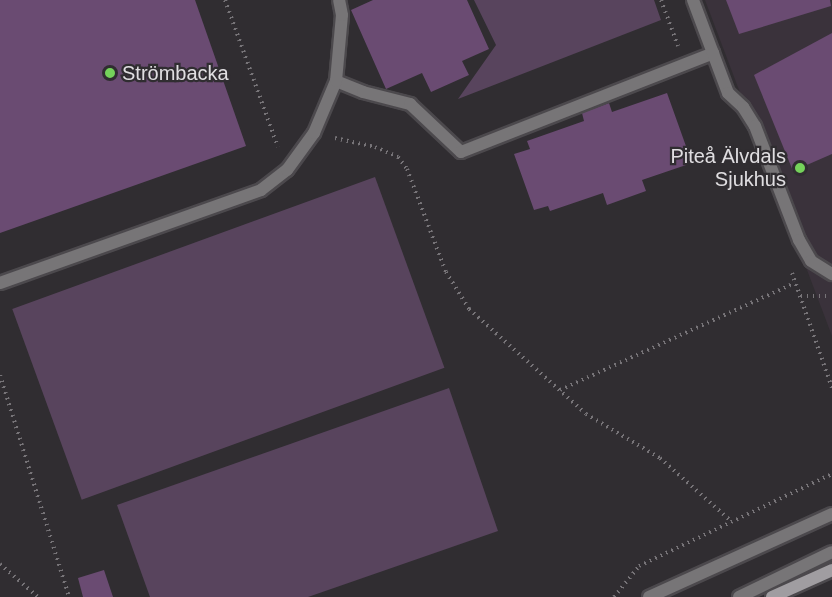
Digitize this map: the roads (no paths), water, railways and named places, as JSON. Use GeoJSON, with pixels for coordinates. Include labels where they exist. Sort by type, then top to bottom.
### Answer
{"type":"FeatureCollection","features":[{"type":"Feature","properties":{"kind":"main road"},"geometry":{"type":"LineString","coordinates":[[772,597],[832,570]]}},
{"type":"Feature","properties":{"kind":"street"},"geometry":{"type":"LineString","coordinates":[[0,283],[261,190],[287,170],[314,133],[336,81],[342,15],[339,0]]}},
{"type":"Feature","properties":{"kind":"street"},"geometry":{"type":"LineString","coordinates":[[693,0],[728,93],[743,107],[755,126],[799,240],[812,261],[832,274]]}},
{"type":"Feature","properties":{"kind":"street"},"geometry":{"type":"LineString","coordinates":[[336,81],[363,92],[410,104],[461,152],[713,53]]}},
{"type":"Feature","properties":{"kind":"street"},"geometry":{"type":"LineString","coordinates":[[649,597],[832,514]]}},
{"type":"Feature","properties":{"kind":"street"},"geometry":{"type":"LineString","coordinates":[[739,597],[832,552]]}},
{"type":"Feature","properties":{"kind":"place","name":"Strömbacka"},"geometry":{"type":"Point","coordinates":[110,73]}},
{"type":"Feature","properties":{"kind":"place","name":"Piteå Älvdals Sjukhus"},"geometry":{"type":"Point","coordinates":[800,168]}}]}
